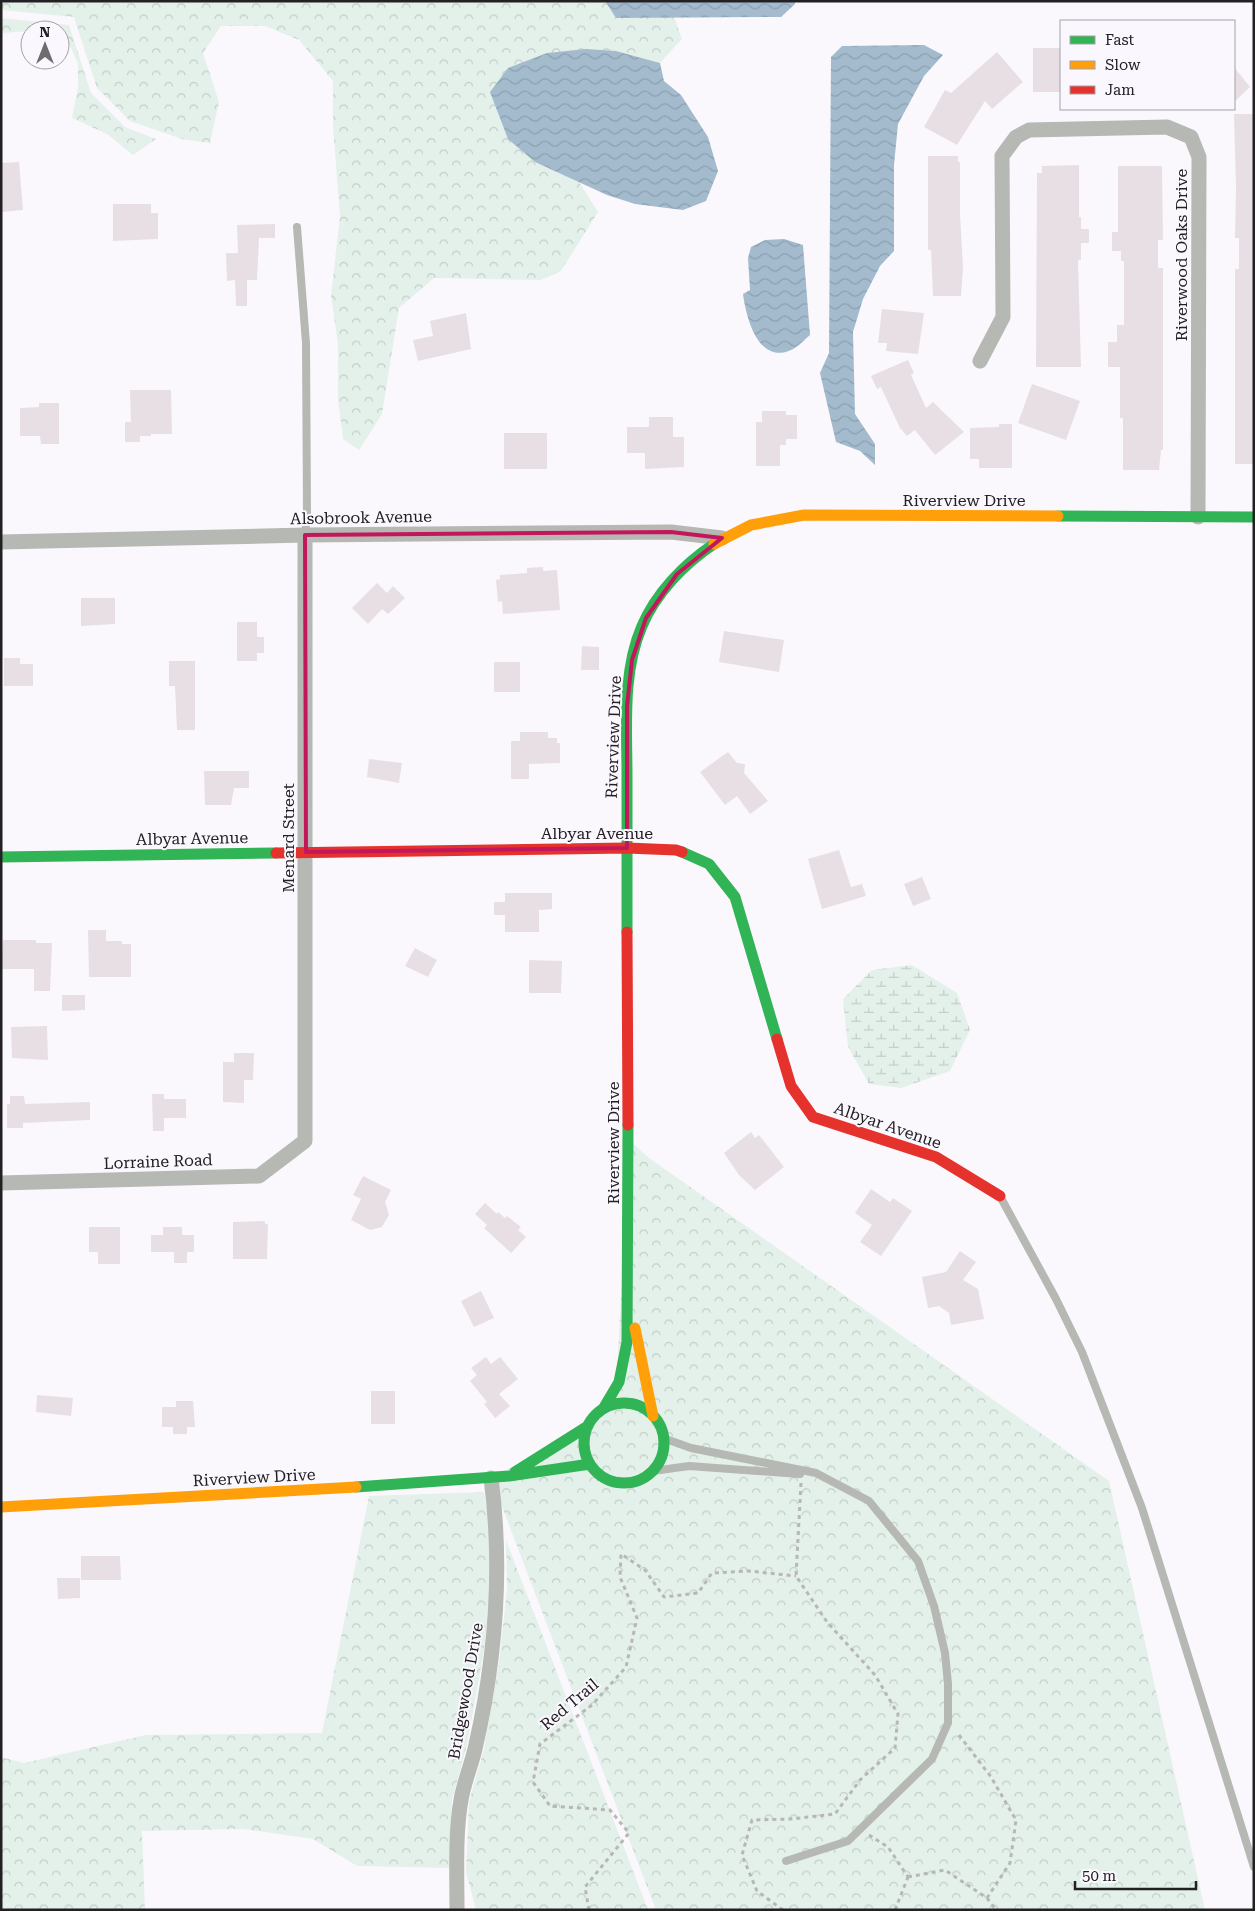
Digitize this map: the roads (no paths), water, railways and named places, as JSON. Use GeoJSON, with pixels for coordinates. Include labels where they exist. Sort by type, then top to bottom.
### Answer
{"type":"FeatureCollection","features":[{"type":"Feature","properties":{"kind":"street","name":"Riverwood Oaks Drive"},"geometry":{"type":"LineString","coordinates":[[980,360],[1003,317],[1002,156],[1016,137],[1029,130],[1167,128],[1191,137],[1199,157],[1198,517]]}},
{"type":"Feature","properties":{"kind":"street","name":"Riverview Drive"},"geometry":{"type":"LineString","coordinates":[[509,1476],[588,1426],[594,1416],[603,1409],[616,1393],[625,1368],[628,1297],[626,706],[632,660],[646,618],[677,574],[722,538],[753,524],[804,515],[1254,517]]}},
{"type":"Feature","properties":{"kind":"street","name":"Alsobrook Avenue"},"geometry":{"type":"LineString","coordinates":[[1,542],[305,535],[671,532],[722,538]]}},
{"type":"Feature","properties":{"kind":"street","name":"Menard Street"},"geometry":{"type":"LineString","coordinates":[[304,1141],[306,852],[305,535]]}},
{"type":"Feature","properties":{"kind":"street","name":"Albyar Avenue"},"geometry":{"type":"LineString","coordinates":[[1,857],[626,848],[676,850],[708,864],[735,898],[791,1086],[813,1117],[936,1156],[1000,1196]]}},
{"type":"Feature","properties":{"kind":"street","name":"Lorraine Road"},"geometry":{"type":"LineString","coordinates":[[1,1183],[259,1176],[304,1141]]}},
{"type":"Feature","properties":{"kind":"street","name":"Riverview Drive"},"geometry":{"type":"LineString","coordinates":[[628,1297],[653,1416],[660,1426],[664,1438]]}},
{"type":"Feature","properties":{"kind":"street"},"geometry":{"type":"LineString","coordinates":[[603,1409],[616,1404],[629,1404],[642,1408],[653,1416]]}},
{"type":"Feature","properties":{"kind":"street"},"geometry":{"type":"LineString","coordinates":[[588,1426],[584,1439],[585,1452],[590,1464],[608,1480],[620,1482],[632,1482],[643,1478],[653,1471],[664,1450],[664,1438]]}},
{"type":"Feature","properties":{"kind":"street","name":"Riverview Drive"},"geometry":{"type":"LineString","coordinates":[[1,1507],[430,1483],[509,1476],[590,1464]]}},
{"type":"Feature","properties":{"kind":"street","name":"Bridgewood Drive"},"geometry":{"type":"LineString","coordinates":[[457,1910],[461,1800],[475,1748],[492,1653],[498,1588],[497,1524],[491,1478]]}},
{"type":"Feature","properties":{"kind":"lane"},"geometry":{"type":"LineString","coordinates":[[297,227],[306,343],[307,514],[305,535]]}},
{"type":"Feature","properties":{"kind":"lane"},"geometry":{"type":"LineString","coordinates":[[1000,1196],[1056,1299],[1082,1352],[1142,1508],[1254,1867]]}},
{"type":"Feature","properties":{"kind":"lane"},"geometry":{"type":"LineString","coordinates":[[664,1438],[691,1448],[816,1473],[869,1501],[918,1561],[934,1606],[945,1653],[948,1684],[948,1723],[932,1759],[848,1841],[786,1861]]}},
{"type":"Feature","properties":{"kind":"lane"},"geometry":{"type":"LineString","coordinates":[[653,1471],[689,1466],[802,1474],[816,1473]]}},
{"type":"Feature","properties":{"kind":"water"},"geometry":{"type":"Polygon","coordinates":[[[605,1],[795,1],[795,4],[781,17],[616,18],[605,1]]]}},
{"type":"Feature","properties":{"kind":"water"},"geometry":{"type":"Polygon","coordinates":[[[924,45],[943,55],[924,76],[898,124],[894,165],[894,251],[880,266],[863,299],[853,332],[855,414],[875,444],[875,465],[860,451],[836,442],[820,373],[829,353],[831,57],[842,46],[924,45]]]}},
{"type":"Feature","properties":{"kind":"water"},"geometry":{"type":"Polygon","coordinates":[[[586,49],[616,51],[660,63],[664,81],[681,95],[708,137],[718,171],[706,201],[683,210],[635,204],[607,195],[535,162],[508,139],[490,92],[508,68],[547,53],[586,49]]]}},
{"type":"Feature","properties":{"kind":"water"},"geometry":{"type":"Polygon","coordinates":[[[784,239],[803,245],[810,335],[794,349],[780,353],[770,351],[762,345],[756,336],[747,315],[743,294],[750,290],[748,258],[751,247],[765,240],[784,239]]]}}]}
